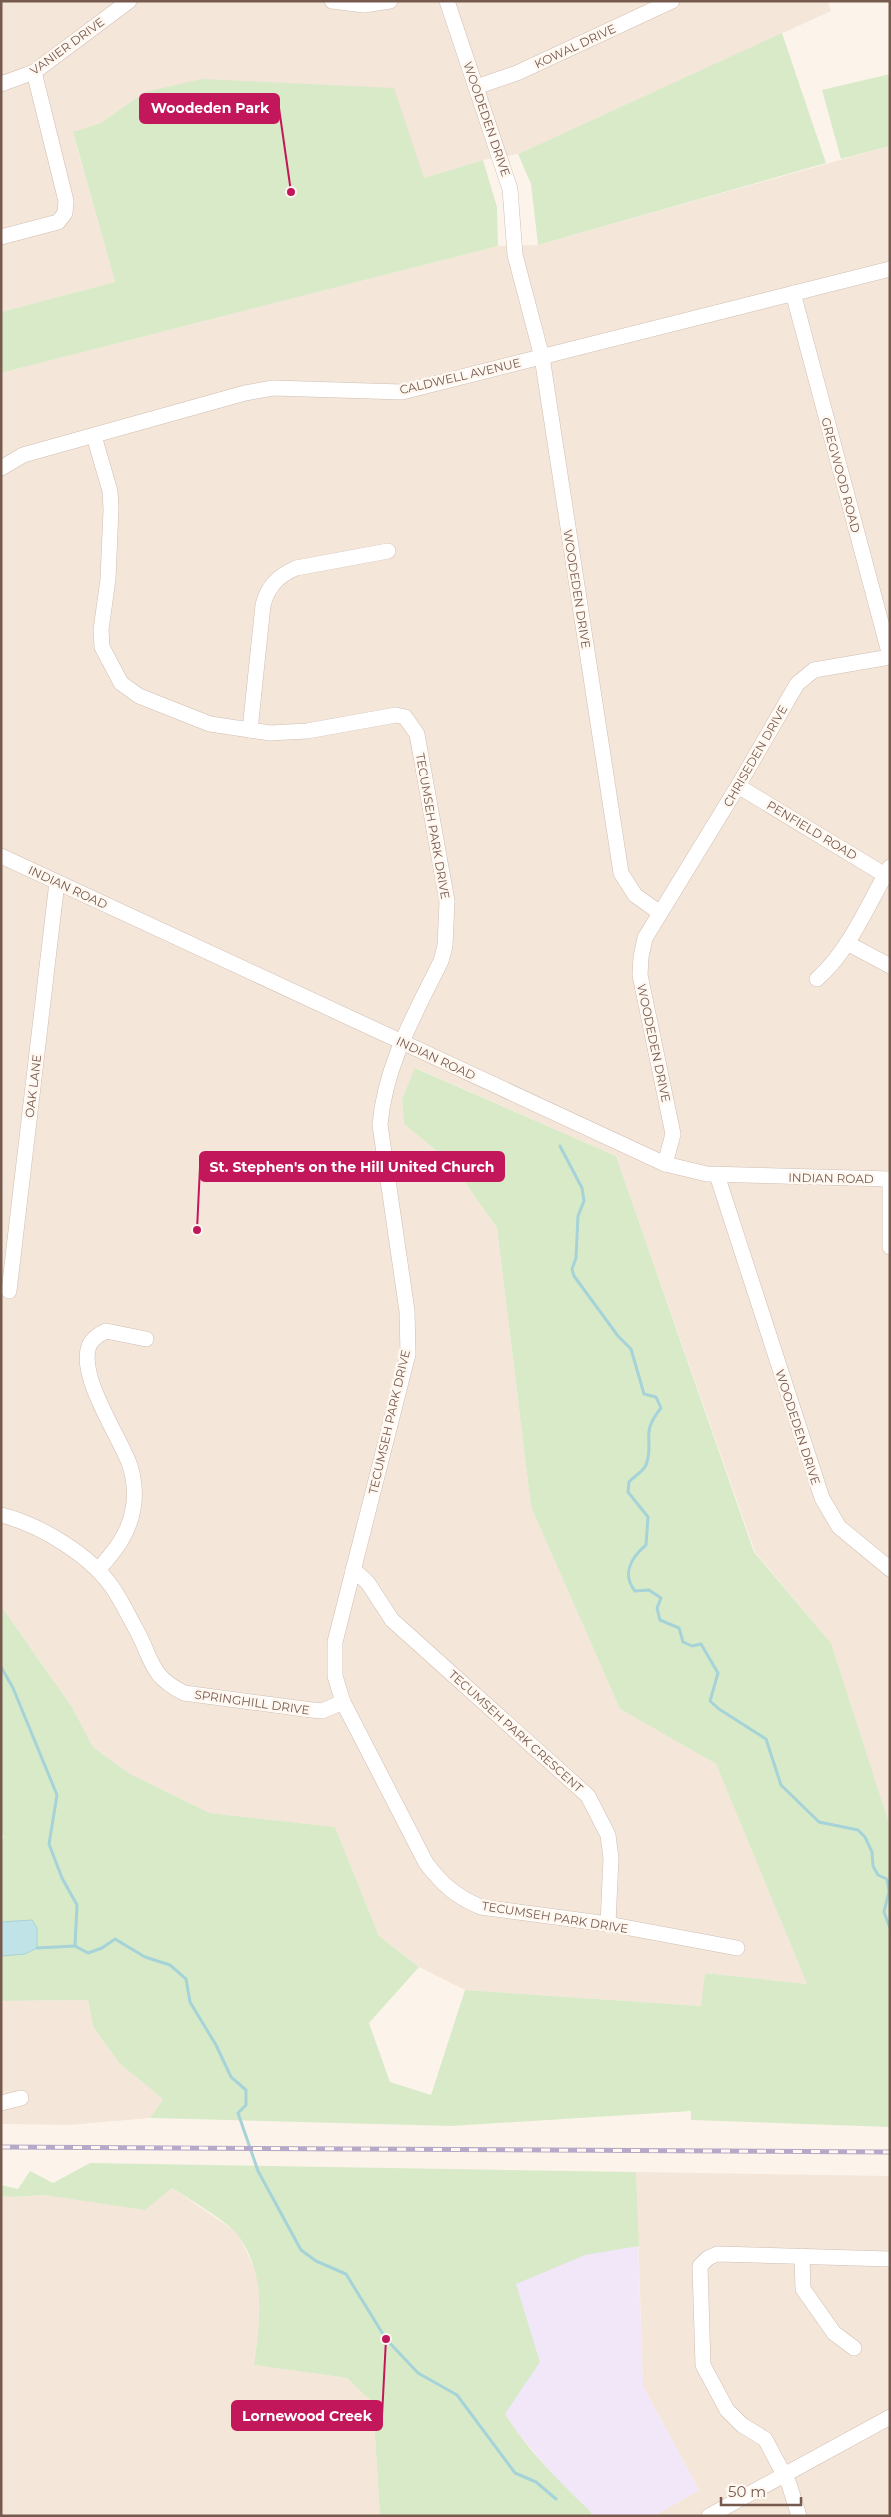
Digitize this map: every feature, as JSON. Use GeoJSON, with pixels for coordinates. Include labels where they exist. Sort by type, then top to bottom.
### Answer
{"type":"FeatureCollection","features":[{"type":"Feature","properties":{"kind":"street","name":"VANIER DRIVE"},"geometry":{"type":"LineString","coordinates":[[1,84],[34,72],[129,1]]}},
{"type":"Feature","properties":{"kind":"street"},"geometry":{"type":"LineString","coordinates":[[332,1],[364,4],[390,1]]}},
{"type":"Feature","properties":{"kind":"street","name":"WOODEDEN DRIVE"},"geometry":{"type":"LineString","coordinates":[[447,1],[510,189],[515,255],[542,357],[621,873],[635,895],[660,913],[645,938],[640,975],[673,1134],[666,1164]]}},
{"type":"Feature","properties":{"kind":"street","name":"KOWAL DRIVE"},"geometry":{"type":"LineString","coordinates":[[476,87],[517,72],[672,1]]}},
{"type":"Feature","properties":{"kind":"street"},"geometry":{"type":"LineString","coordinates":[[1,236],[58,222],[65,212],[66,202],[34,72]]}},
{"type":"Feature","properties":{"kind":"street","name":"CALDWELL AVENUE"},"geometry":{"type":"LineString","coordinates":[[1,468],[23,456],[245,393],[273,388],[402,392],[890,269]]}},
{"type":"Feature","properties":{"kind":"street","name":"GREGWOOD ROAD"},"geometry":{"type":"LineString","coordinates":[[793,293],[890,657]]}},
{"type":"Feature","properties":{"kind":"street","name":"TECUMSEH PARK DRIVE"},"geometry":{"type":"LineString","coordinates":[[94,436],[110,491],[111,530],[101,630],[102,647],[110,665],[121,682],[139,696],[210,724],[291,734],[396,715],[405,717],[416,734],[447,901],[445,946],[440,961],[402,1042],[383,1094],[380,1125],[408,1311],[408,1354],[335,1642],[335,1676],[343,1702],[426,1863],[442,1884],[464,1900],[481,1907],[608,1924],[737,1948]]}},
{"type":"Feature","properties":{"kind":"street"},"geometry":{"type":"LineString","coordinates":[[250,730],[263,605],[273,583],[284,574],[296,568],[388,551]]}},
{"type":"Feature","properties":{"kind":"street","name":"CHRISEDEN DRIVE"},"geometry":{"type":"LineString","coordinates":[[660,913],[738,786],[797,684],[804,676],[814,670],[890,657]]}},
{"type":"Feature","properties":{"kind":"street","name":"PENFIELD ROAD"},"geometry":{"type":"LineString","coordinates":[[738,786],[887,871]]}},
{"type":"Feature","properties":{"kind":"street","name":"INDIAN ROAD"},"geometry":{"type":"LineString","coordinates":[[1,856],[666,1164],[693,1172],[716,1175],[890,1179]]}},
{"type":"Feature","properties":{"kind":"street"},"geometry":{"type":"LineString","coordinates":[[817,979],[833,965],[887,871]]}},
{"type":"Feature","properties":{"kind":"street","name":"OAK LANE"},"geometry":{"type":"LineString","coordinates":[[9,1291],[57,882]]}},
{"type":"Feature","properties":{"kind":"street"},"geometry":{"type":"LineString","coordinates":[[847,943],[890,966]]}},
{"type":"Feature","properties":{"kind":"street","name":"WOODEDEN DRIVE"},"geometry":{"type":"LineString","coordinates":[[716,1175],[822,1498],[839,1527],[890,1570]]}},
{"type":"Feature","properties":{"kind":"street"},"geometry":{"type":"LineString","coordinates":[[890,1179],[890,1247]]}},
{"type":"Feature","properties":{"kind":"street"},"geometry":{"type":"LineString","coordinates":[[98,1570],[119,1546],[133,1510],[134,1495],[129,1465],[94,1388],[89,1372],[89,1346],[96,1336],[106,1331],[146,1339]]}},
{"type":"Feature","properties":{"kind":"street","name":"SPRINGHILL DRIVE"},"geometry":{"type":"LineString","coordinates":[[1,1515],[38,1528],[63,1543],[98,1570],[112,1587],[137,1630],[152,1667],[163,1681],[171,1686],[184,1693],[322,1711],[343,1702]]}},
{"type":"Feature","properties":{"kind":"street","name":"TECUMSEH PARK CRESCENT"},"geometry":{"type":"LineString","coordinates":[[353,1569],[368,1582],[392,1620],[588,1796],[608,1835],[610,1850],[608,1924]]}},
{"type":"Feature","properties":{"kind":"street"},"geometry":{"type":"LineString","coordinates":[[1,2103],[21,2098]]}},
{"type":"Feature","properties":{"kind":"street"},"geometry":{"type":"LineString","coordinates":[[799,2516],[785,2475],[765,2439],[742,2425],[727,2410],[703,2365],[700,2266],[708,2258],[717,2254],[890,2258]]}},
{"type":"Feature","properties":{"kind":"street"},"geometry":{"type":"LineString","coordinates":[[802,2256],[803,2289],[834,2333],[854,2348]]}},
{"type":"Feature","properties":{"kind":"street"},"geometry":{"type":"LineString","coordinates":[[709,2516],[890,2417]]}},
{"type":"Feature","properties":{"kind":"shaded area"},"geometry":{"type":"Polygon","coordinates":[[[1,1],[828,1],[831,11],[518,154],[483,160],[424,178],[145,92],[101,123],[73,133],[115,282],[1,312],[1,1]]]}},
{"type":"Feature","properties":{"kind":"shaded area"},"geometry":{"type":"Polygon","coordinates":[[[890,146],[890,1826],[831,1643],[755,1552],[616,1156],[416,1068],[402,1099],[404,1124],[451,1163],[497,1228],[531,1507],[620,1709],[716,1764],[807,1984],[705,1973],[702,2006],[465,1990],[419,1967],[379,1936],[335,1827],[210,1813],[130,1774],[93,1747],[72,1707],[1,1606],[1,373],[498,246],[538,245],[890,146]]]}},
{"type":"Feature","properties":{"kind":"shaded area"},"geometry":{"type":"Polygon","coordinates":[[[88,2000],[93,2027],[120,2064],[163,2099],[150,2118],[69,2125],[1,2124],[1,2001],[88,2000]]]}},
{"type":"Feature","properties":{"kind":"shaded area"},"geometry":{"type":"Polygon","coordinates":[[[636,2172],[890,2176],[890,2516],[654,2516],[699,2490],[643,2386],[636,2172]]]}},
{"type":"Feature","properties":{"kind":"shaded area"},"geometry":{"type":"Polygon","coordinates":[[[636,2187],[643,2386],[699,2490],[654,2516],[590,2516],[591,2512],[553,2475],[514,2428],[469,2357],[485,2222],[636,2187]]]}},
{"type":"Feature","properties":{"kind":"shaded area"},"geometry":{"type":"Polygon","coordinates":[[[172,2188],[238,2233],[257,2275],[261,2305],[254,2365],[347,2378],[373,2403],[380,2516],[1,2516],[1,2196],[12,2197],[172,2188]]]}},
{"type":"Feature","properties":{"kind":"green space"},"geometry":{"type":"Polygon","coordinates":[[[782,33],[826,163],[538,245],[531,184],[518,154],[782,33]]]}},
{"type":"Feature","properties":{"kind":"green space"},"geometry":{"type":"Polygon","coordinates":[[[890,74],[890,146],[841,159],[822,90],[890,74]]]}},
{"type":"Feature","properties":{"kind":"green space"},"geometry":{"type":"Polygon","coordinates":[[[202,79],[394,88],[424,178],[483,160],[497,207],[498,246],[1,373],[1,312],[115,282],[73,132],[101,123],[145,92],[202,79]]]}},
{"type":"Feature","properties":{"kind":"green space"},"geometry":{"type":"Polygon","coordinates":[[[415,1068],[616,1156],[754,1552],[831,1643],[890,1826],[890,2127],[691,2120],[691,2111],[451,2126],[150,2118],[163,2099],[120,2064],[93,2027],[88,2000],[1,2001],[1,1956],[25,1954],[32,1920],[1,1922],[1,1840],[4,1837],[1,1834],[1,1606],[72,1707],[93,1747],[130,1774],[210,1813],[335,1827],[379,1936],[419,1967],[369,2023],[390,2082],[431,2095],[465,1990],[701,2006],[705,1973],[807,1984],[716,1764],[620,1709],[531,1507],[497,1228],[451,1163],[404,1124],[402,1099],[415,1068]]]}},
{"type":"Feature","properties":{"kind":"green space"},"geometry":{"type":"Polygon","coordinates":[[[90,2163],[636,2172],[639,2246],[585,2255],[516,2284],[540,2362],[505,2414],[534,2453],[556,2478],[591,2512],[590,2516],[380,2516],[373,2403],[347,2378],[254,2365],[259,2314],[257,2282],[254,2266],[234,2230],[172,2188],[145,2210],[45,2195],[1,2196],[1,2185],[18,2189],[30,2171],[53,2183],[90,2163]]]}},
{"type":"Feature","properties":{"kind":"water"},"geometry":{"type":"Polygon","coordinates":[[[32,1920],[37,1928],[37,1948],[25,1954],[1,1956],[1,1922],[32,1920]]]}},
{"type":"Feature","properties":{"kind":"waterway"},"geometry":{"type":"LineString","coordinates":[[560,1146],[582,1188],[584,1201],[578,1216],[576,1258],[572,1269],[574,1276],[618,1336],[631,1349],[644,1394],[656,1397],[661,1408],[654,1417],[649,1431],[649,1449],[646,1465],[629,1482],[628,1492],[648,1517],[646,1545],[636,1555],[630,1566],[629,1578],[631,1585],[635,1591],[649,1590],[661,1598],[657,1608],[660,1620],[679,1628],[683,1642],[692,1646],[701,1644],[718,1673],[710,1701],[719,1709],[766,1739],[781,1785],[819,1822],[858,1830],[865,1837],[872,1852],[873,1866],[878,1875],[887,1879],[889,1891],[884,1912],[890,1928]]}},
{"type":"Feature","properties":{"kind":"waterway"},"geometry":{"type":"LineString","coordinates":[[1,1667],[13,1688],[57,1795],[49,1844],[62,1878],[77,1905],[75,1946],[88,1953],[102,1948],[115,1939],[145,1957],[170,1965],[186,1979],[190,2002],[216,2045],[231,2077],[246,2090],[246,2105],[238,2113],[258,2171],[301,2250],[316,2261],[346,2274],[386,2339],[418,2373],[457,2395],[515,2473],[536,2482],[556,2499]]}},
{"type":"Feature","properties":{"kind":"waterway"},"geometry":{"type":"LineString","coordinates":[[37,1948],[75,1946]]}},
{"type":"Feature","properties":{"kind":"railway"},"geometry":{"type":"LineString","coordinates":[[1,2147],[890,2152]]}},
{"type":"Feature","properties":{"kind":"place","name":"Woodeden Park"},"geometry":{"type":"Point","coordinates":[291,192]}},
{"type":"Feature","properties":{"kind":"place","name":"St. Stephen's on the Hill United Church"},"geometry":{"type":"Point","coordinates":[197,1230]}},
{"type":"Feature","properties":{"kind":"place","name":"Lornewood Creek"},"geometry":{"type":"Point","coordinates":[386,2339]}}]}
